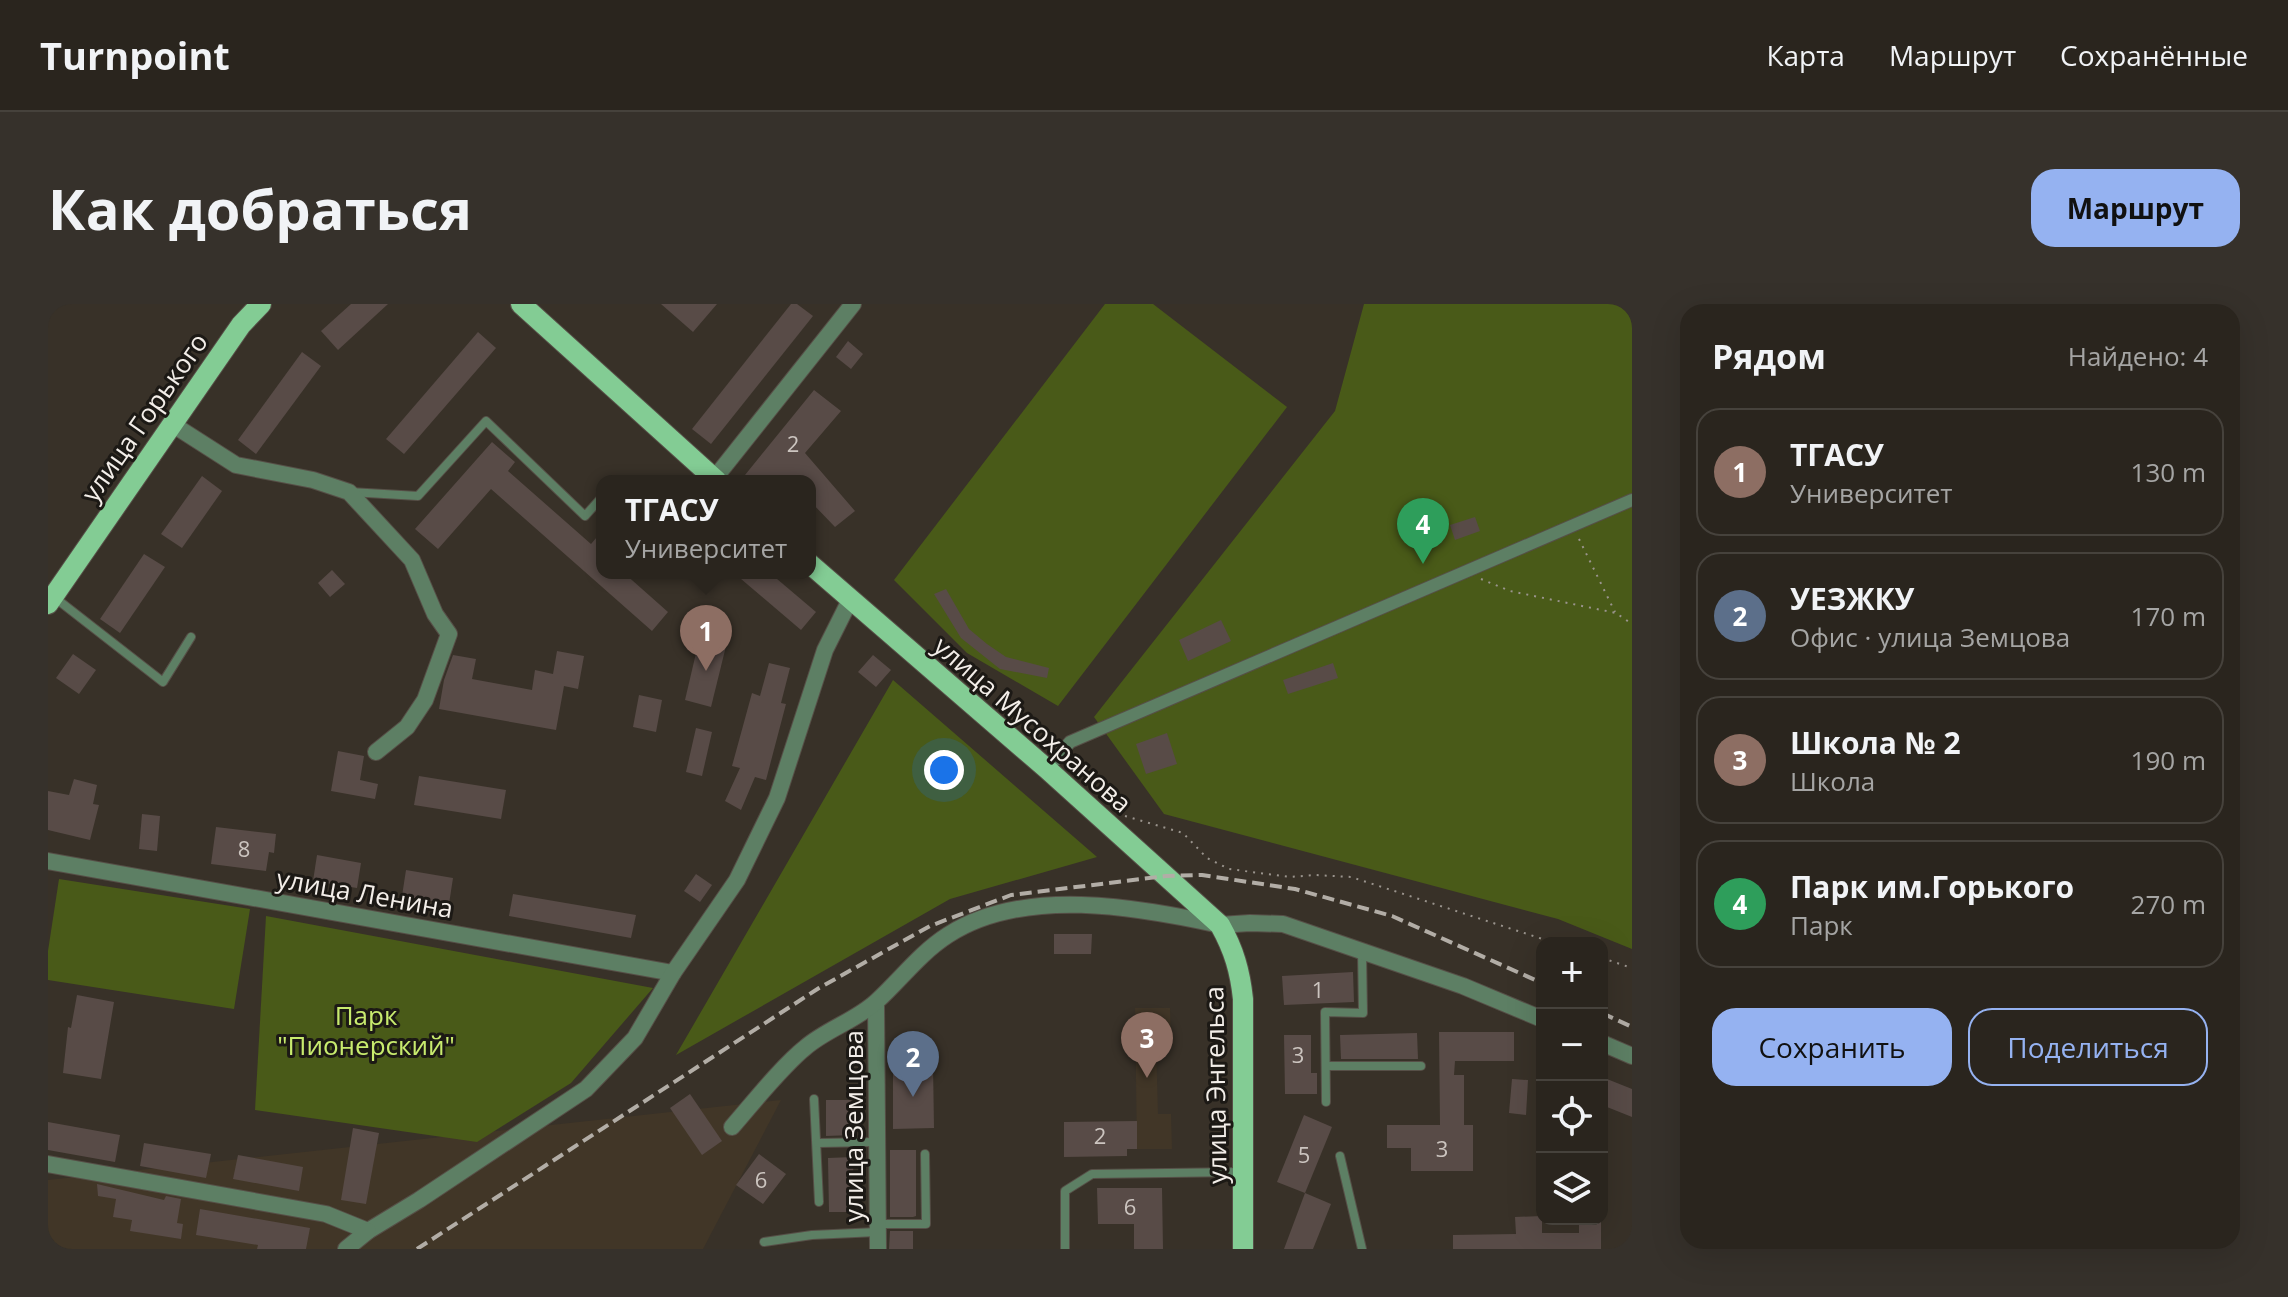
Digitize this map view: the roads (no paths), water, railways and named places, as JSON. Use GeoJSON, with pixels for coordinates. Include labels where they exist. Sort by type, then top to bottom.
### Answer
{"type":"FeatureCollection","features":[{"type":"Feature","properties":{"kind":"main road","name":"улица Горького"},"geometry":{"type":"LineString","coordinates":[[50,600],[241,325],[261,304]]}},
{"type":"Feature","properties":{"kind":"main road"},"geometry":{"type":"LineString","coordinates":[[521,304],[710,475]]}},
{"type":"Feature","properties":{"kind":"main road","name":"улица Мусохранова"},"geometry":{"type":"LineString","coordinates":[[816,569],[1047,769],[1220,925]]}},
{"type":"Feature","properties":{"kind":"main road","name":"улица Энгельса"},"geometry":{"type":"LineString","coordinates":[[1220,925],[1232,946],[1243,999],[1243,1249]]}},
{"type":"Feature","properties":{"kind":"street"},"geometry":{"type":"LineString","coordinates":[[720,475],[853,304]]}},
{"type":"Feature","properties":{"kind":"street"},"geometry":{"type":"LineString","coordinates":[[172,424],[236,465],[313,480],[349,492],[412,560],[435,614],[449,634],[425,700],[407,727],[376,752]]}},
{"type":"Feature","properties":{"kind":"street"},"geometry":{"type":"LineString","coordinates":[[1047,769],[1070,742],[1632,500]]}},
{"type":"Feature","properties":{"kind":"street"},"geometry":{"type":"LineString","coordinates":[[346,1249],[368,1231],[586,1089],[635,1038],[673,973],[737,880],[777,798],[825,650],[850,600]]}},
{"type":"Feature","properties":{"kind":"street","name":"улица Ленина"},"geometry":{"type":"LineString","coordinates":[[48,861],[673,973]]}},
{"type":"Feature","properties":{"kind":"street"},"geometry":{"type":"LineString","coordinates":[[732,1127],[805,1047],[876,1003],[908,967],[949,934],[1004,911],[1080,904],[1151,910],[1220,925],[1283,924],[1463,986],[1536,1016]]}},
{"type":"Feature","properties":{"kind":"street","name":"улица Земцова"},"geometry":{"type":"LineString","coordinates":[[876,1003],[878,1235]]}},
{"type":"Feature","properties":{"kind":"street"},"geometry":{"type":"LineString","coordinates":[[1608,1046],[1632,1056]]}},
{"type":"Feature","properties":{"kind":"street"},"geometry":{"type":"LineString","coordinates":[[48,1164],[326,1214],[368,1231]]}},
{"type":"Feature","properties":{"kind":"lane"},"geometry":{"type":"LineString","coordinates":[[349,492],[418,496],[486,421],[585,516],[596,504]]}},
{"type":"Feature","properties":{"kind":"lane"},"geometry":{"type":"LineString","coordinates":[[50,600],[163,682],[191,637]]}},
{"type":"Feature","properties":{"kind":"lane"},"geometry":{"type":"LineString","coordinates":[[1326,1102],[1325,1012],[1363,1013],[1362,951]]}},
{"type":"Feature","properties":{"kind":"lane"},"geometry":{"type":"LineString","coordinates":[[1326,1066],[1421,1066]]}},
{"type":"Feature","properties":{"kind":"lane"},"geometry":{"type":"LineString","coordinates":[[814,1099],[819,1202]]}},
{"type":"Feature","properties":{"kind":"lane"},"geometry":{"type":"LineString","coordinates":[[818,1143],[878,1142]]}},
{"type":"Feature","properties":{"kind":"lane"},"geometry":{"type":"LineString","coordinates":[[764,1242],[812,1235],[878,1235],[926,1224],[925,1154]]}},
{"type":"Feature","properties":{"kind":"lane"},"geometry":{"type":"LineString","coordinates":[[1340,1156],[1362,1249]]}},
{"type":"Feature","properties":{"kind":"lane"},"geometry":{"type":"LineString","coordinates":[[1065,1249],[1065,1191],[1092,1174],[1242,1172]]}},
{"type":"Feature","properties":{"kind":"railway"},"geometry":{"type":"LineString","coordinates":[[417,1249],[819,988],[930,926],[1011,895],[1166,876],[1202,875],[1295,889],[1392,916],[1536,980]]}},
{"type":"Feature","properties":{"kind":"railway"},"geometry":{"type":"LineString","coordinates":[[1608,1016],[1632,1027]]}},
{"type":"Feature","properties":{"kind":"place","name":"Парк им.Горького"},"geometry":{"type":"Point","coordinates":[1423,564]}},
{"type":"Feature","properties":{"kind":"place","name":"ТГАСУ"},"geometry":{"type":"Point","coordinates":[706,671]}},
{"type":"Feature","properties":{"kind":"place","name":"Школа № 2"},"geometry":{"type":"Point","coordinates":[1147,1078]}},
{"type":"Feature","properties":{"kind":"place","name":"УЕЗЖКУ"},"geometry":{"type":"Point","coordinates":[913,1097]}},
{"type":"Feature","properties":{"kind":"park label","name":"Парк \"Пионерский\""},"geometry":{"type":"Point","coordinates":[366,1030]}}]}
